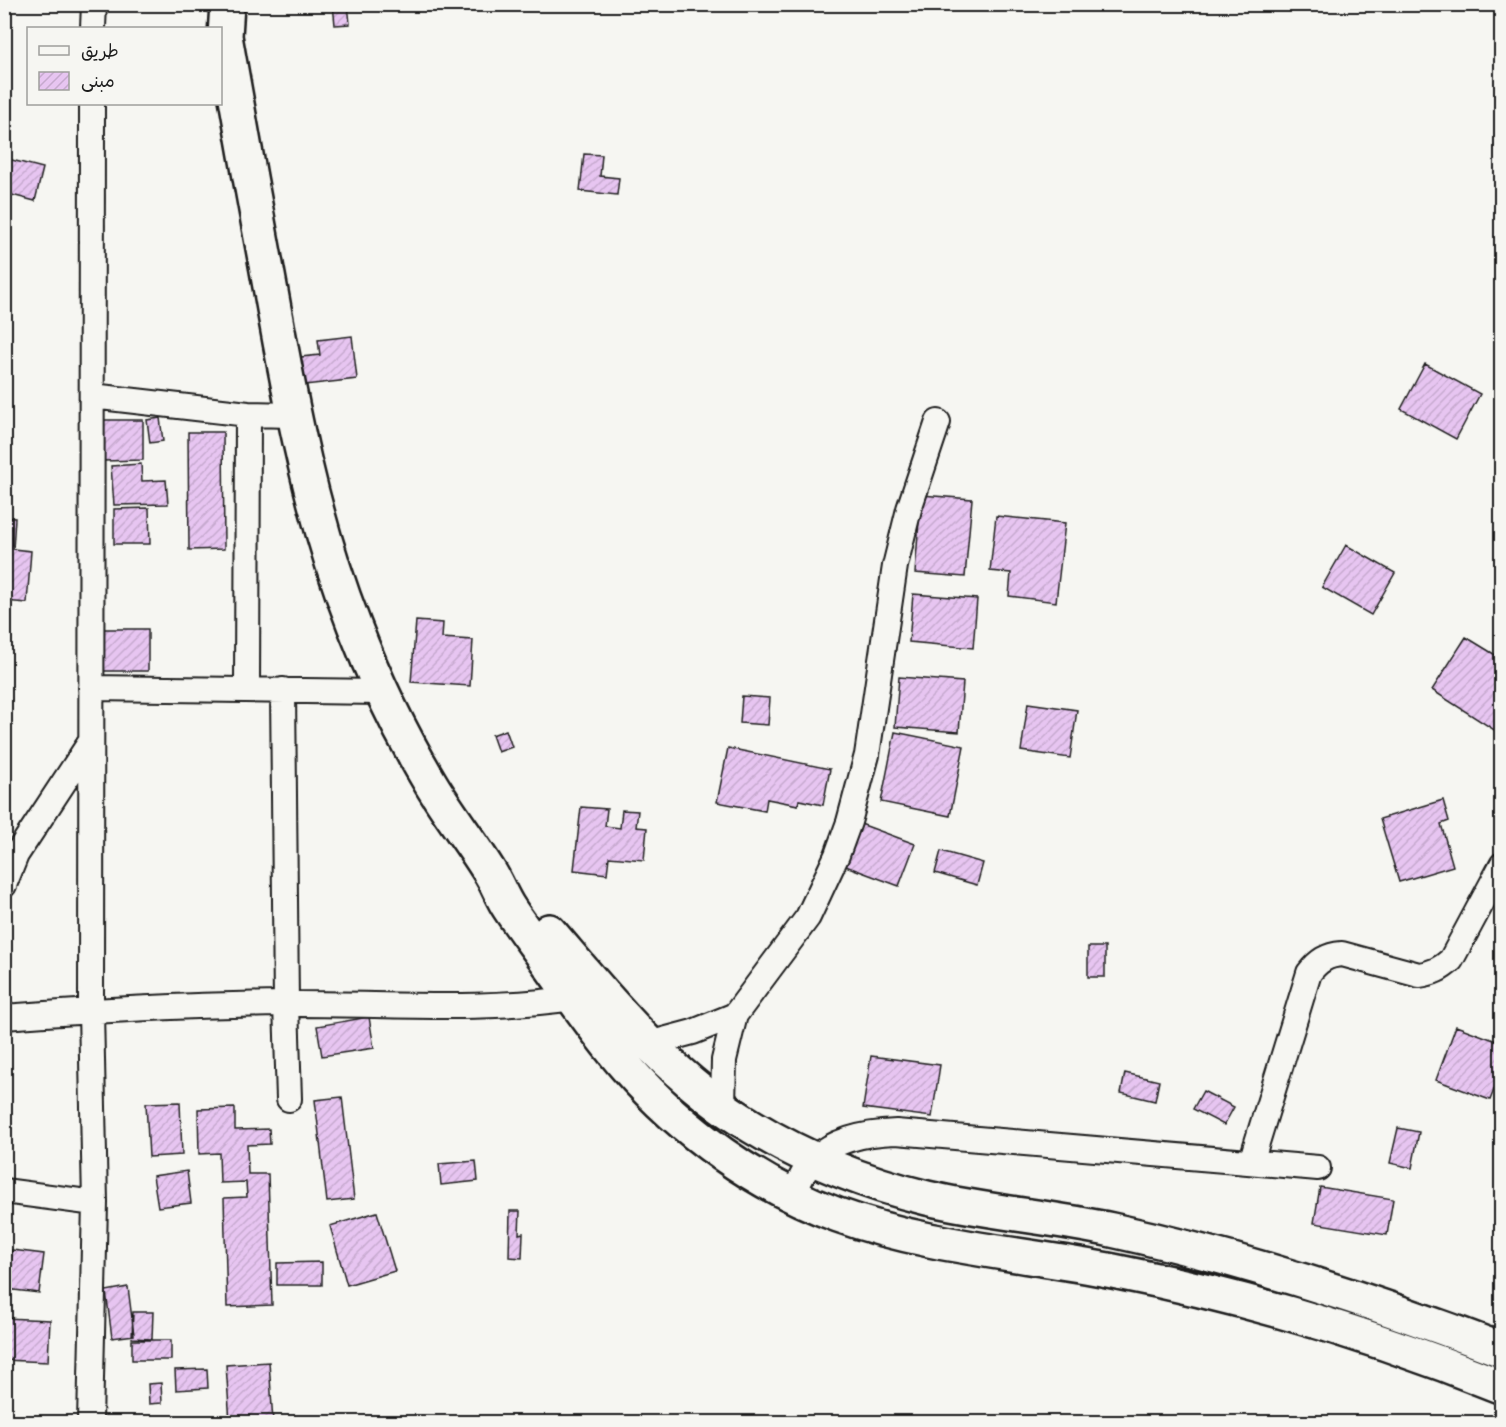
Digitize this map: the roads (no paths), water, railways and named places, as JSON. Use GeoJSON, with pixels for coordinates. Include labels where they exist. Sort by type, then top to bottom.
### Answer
{"type":"FeatureCollection","features":[{"type":"Feature","properties":{"kind":"street"},"geometry":{"type":"LineString","coordinates":[[93,27],[94,4]]}},
{"type":"Feature","properties":{"kind":"street"},"geometry":{"type":"LineString","coordinates":[[227,4],[225,36],[292,415],[330,558],[354,626],[382,692],[432,786],[493,875],[509,909],[624,1065],[684,1125],[718,1151],[792,1195],[851,1219],[912,1237],[1110,1270],[1267,1307],[1400,1348],[1502,1387]]}},
{"type":"Feature","properties":{"kind":"street"},"geometry":{"type":"LineString","coordinates":[[90,1422],[95,1203],[91,1011],[92,105]]}},
{"type":"Feature","properties":{"kind":"street"},"geometry":{"type":"LineString","coordinates":[[92,396],[248,414],[292,415]]}},
{"type":"Feature","properties":{"kind":"street"},"geometry":{"type":"LineString","coordinates":[[247,689],[248,414]]}},
{"type":"Feature","properties":{"kind":"street"},"geometry":{"type":"LineString","coordinates":[[723,1107],[724,1060],[735,1015],[808,917],[837,855],[849,822],[867,755],[895,566],[909,509],[938,422]]}},
{"type":"Feature","properties":{"kind":"street"},"geometry":{"type":"LineString","coordinates":[[91,688],[382,692]]}},
{"type":"Feature","properties":{"kind":"street"},"geometry":{"type":"LineString","coordinates":[[283,690],[286,1004],[290,1099]]}},
{"type":"Feature","properties":{"kind":"street"},"geometry":{"type":"LineString","coordinates":[[4,885],[16,855],[92,741]]}},
{"type":"Feature","properties":{"kind":"street"},"geometry":{"type":"LineString","coordinates":[[1251,1162],[1309,973],[1315,965],[1332,955],[1342,954],[1419,975],[1431,974],[1451,960],[1502,865]]}},
{"type":"Feature","properties":{"kind":"street"},"geometry":{"type":"LineString","coordinates":[[493,875],[526,904],[648,1044],[688,1081],[752,1127],[814,1159],[851,1175],[928,1198],[1110,1230],[1273,1271],[1384,1306],[1502,1350]]}},
{"type":"Feature","properties":{"kind":"street"},"geometry":{"type":"LineString","coordinates":[[4,1017],[91,1011],[286,1004],[511,1006],[574,998]]}},
{"type":"Feature","properties":{"kind":"street"},"geometry":{"type":"LineString","coordinates":[[648,1044],[693,1032],[735,1015]]}},
{"type":"Feature","properties":{"kind":"street"},"geometry":{"type":"LineString","coordinates":[[792,1195],[814,1159],[828,1149],[861,1135],[896,1132],[1318,1168]]}},
{"type":"Feature","properties":{"kind":"street"},"geometry":{"type":"LineString","coordinates":[[4,1191],[95,1203]]}}]}
